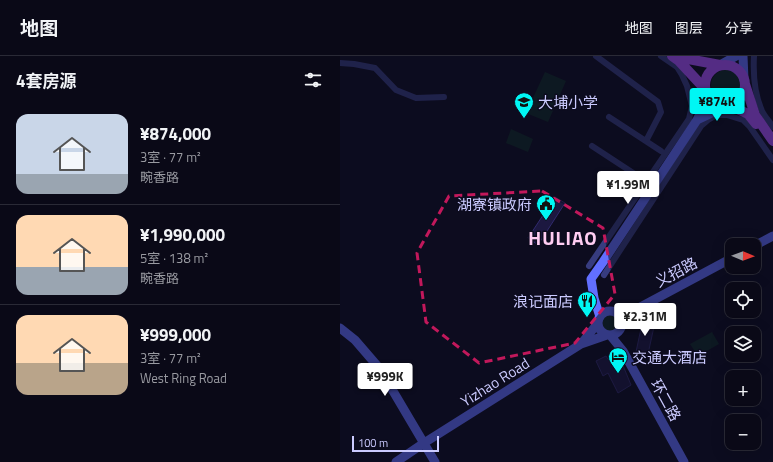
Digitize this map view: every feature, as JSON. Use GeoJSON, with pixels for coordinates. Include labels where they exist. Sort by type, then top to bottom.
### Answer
{"type":"FeatureCollection","features":[{"type":"Feature","properties":{"kind":"main road"},"geometry":{"type":"LineString","coordinates":[[623,350],[609,335],[600,330],[591,279],[603,262],[650,183],[697,120],[704,106],[705,82],[708,74],[713,69],[736,56]]}},
{"type":"Feature","properties":{"kind":"main road"},"geometry":{"type":"LineString","coordinates":[[697,120],[736,101],[742,95],[744,88],[743,56]]}},
{"type":"Feature","properties":{"kind":"main road"},"geometry":{"type":"LineString","coordinates":[[678,58],[728,65],[741,73],[754,117],[773,146]]}},
{"type":"Feature","properties":{"kind":"main road"},"geometry":{"type":"LineString","coordinates":[[678,58],[705,89],[708,97],[714,102],[722,105],[729,104],[754,117],[773,141]]}},
{"type":"Feature","properties":{"kind":"main road"},"geometry":{"type":"LineString","coordinates":[[761,242],[773,236]]}},
{"type":"Feature","properties":{"kind":"main road","name":"义招路"},"geometry":{"type":"LineString","coordinates":[[633,311],[725,262]]}},
{"type":"Feature","properties":{"kind":"main road"},"geometry":{"type":"LineString","coordinates":[[594,298],[621,317],[623,350]]}},
{"type":"Feature","properties":{"kind":"main road"},"geometry":{"type":"LineString","coordinates":[[581,344],[604,312],[633,311]]}},
{"type":"Feature","properties":{"kind":"main road"},"geometry":{"type":"LineString","coordinates":[[581,344],[616,334],[633,311]]}},
{"type":"Feature","properties":{"kind":"main road"},"geometry":{"type":"LineString","coordinates":[[340,328],[355,340],[380,369],[435,462]]}},
{"type":"Feature","properties":{"kind":"main road","name":"Yizhao Road"},"geometry":{"type":"LineString","coordinates":[[396,462],[581,344]]}},
{"type":"Feature","properties":{"kind":"main road","name":"环二路"},"geometry":{"type":"LineString","coordinates":[[623,350],[684,462]]}},
{"type":"Feature","properties":{"kind":"street"},"geometry":{"type":"LineString","coordinates":[[596,56],[658,102],[661,112],[646,141]]}},
{"type":"Feature","properties":{"kind":"street"},"geometry":{"type":"LineString","coordinates":[[589,266],[650,183],[689,119],[692,106],[687,86],[677,67],[661,56]]}},
{"type":"Feature","properties":{"kind":"street"},"geometry":{"type":"LineString","coordinates":[[754,56],[758,97],[763,113],[773,127]]}},
{"type":"Feature","properties":{"kind":"street"},"geometry":{"type":"LineString","coordinates":[[340,64],[354,64],[375,68],[396,90],[416,98],[444,97]]}},
{"type":"Feature","properties":{"kind":"street"},"geometry":{"type":"LineString","coordinates":[[604,275],[701,126],[708,120],[717,115],[727,115],[742,120],[750,127],[773,160]]}},
{"type":"Feature","properties":{"kind":"street"},"geometry":{"type":"LineString","coordinates":[[609,117],[661,151]]}},
{"type":"Feature","properties":{"kind":"street"},"geometry":{"type":"LineString","coordinates":[[592,146],[650,183]]}},
{"type":"Feature","properties":{"kind":"highlighted area"},"geometry":{"type":"Polygon","coordinates":[[[542,191],[603,228],[615,294],[575,343],[479,363],[426,322],[417,253],[449,196],[542,191]]]}},
{"type":"Feature","properties":{"kind":"green space"},"geometry":{"type":"Polygon","coordinates":[[[726,70],[736,75],[741,85],[736,95],[726,100],[716,95],[711,85],[716,75],[726,70]]]}},
{"type":"Feature","properties":{"kind":"green space"},"geometry":{"type":"Polygon","coordinates":[[[545,72],[566,81],[548,122],[526,113],[545,72]]]}},
{"type":"Feature","properties":{"kind":"green space"},"geometry":{"type":"Polygon","coordinates":[[[511,129],[533,139],[528,152],[506,143],[511,129]]]}},
{"type":"Feature","properties":{"kind":"green space"},"geometry":{"type":"Polygon","coordinates":[[[610,315],[616,317],[618,323],[616,329],[610,331],[604,329],[602,323],[604,317],[610,315]]]}},
{"type":"Feature","properties":{"kind":"green space"},"geometry":{"type":"Polygon","coordinates":[[[712,332],[719,344],[698,356],[690,344],[712,332]]]}},
{"type":"Feature","properties":{"kind":"building","name":"湖寮镇政府"},"geometry":{"type":"Polygon","coordinates":[[[555,197],[565,203],[538,245],[528,238],[555,197]]]}},
{"type":"Feature","properties":{"kind":"building"},"geometry":{"type":"Polygon","coordinates":[[[643,319],[655,322],[648,354],[636,352],[643,319]]]}},
{"type":"Feature","properties":{"kind":"building","name":"交通大酒店"},"geometry":{"type":"Polygon","coordinates":[[[606,356],[614,362],[622,363],[631,385],[618,393],[608,373],[603,376],[596,361],[606,356]]]}},
{"type":"Feature","properties":{"kind":"place","name":"大埔小学"},"geometry":{"type":"Point","coordinates":[524,119]}},
{"type":"Feature","properties":{"kind":"place","name":"湖寮镇政府"},"geometry":{"type":"Point","coordinates":[546,221]}},
{"type":"Feature","properties":{"kind":"place","name":"浪记面店"},"geometry":{"type":"Point","coordinates":[587,318]}},
{"type":"Feature","properties":{"kind":"place","name":"交通大酒店"},"geometry":{"type":"Point","coordinates":[618,374]}},
{"type":"Feature","properties":{"kind":"district","name":"HULIAO"},"geometry":{"type":"Point","coordinates":[563,237]}}]}
